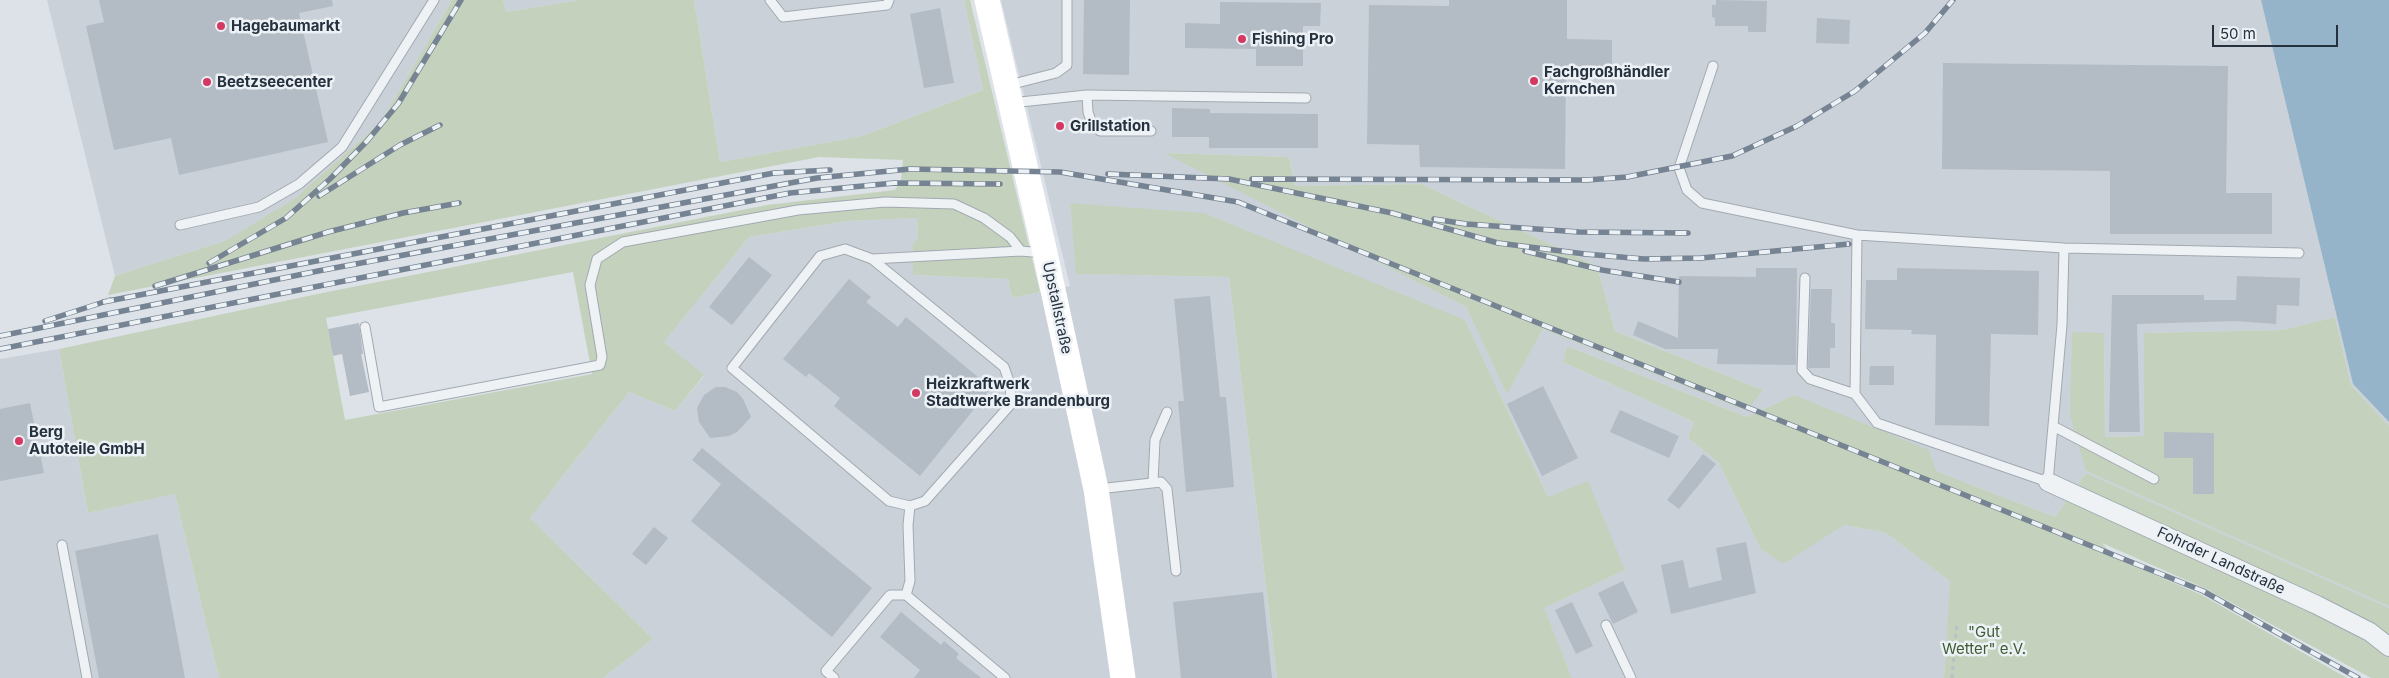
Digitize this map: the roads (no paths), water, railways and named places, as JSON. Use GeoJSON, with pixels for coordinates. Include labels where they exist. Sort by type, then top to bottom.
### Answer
{"type":"FeatureCollection","features":[{"type":"Feature","properties":{"kind":"street","name":"Upstallstraße"},"geometry":{"type":"LineString","coordinates":[[987,0],[1009,94],[1033,252],[1096,489],[1123,678]]}},
{"type":"Feature","properties":{"kind":"street","name":"Fohrder Landstraße"},"geometry":{"type":"LineString","coordinates":[[2048,482],[2318,605],[2370,632],[2389,647]]}},
{"type":"Feature","properties":{"kind":"lane"},"geometry":{"type":"LineString","coordinates":[[180,225],[259,206],[299,184],[342,147],[434,0]]}},
{"type":"Feature","properties":{"kind":"lane"},"geometry":{"type":"LineString","coordinates":[[770,0],[783,17],[887,5],[889,0]]}},
{"type":"Feature","properties":{"kind":"lane"},"geometry":{"type":"LineString","coordinates":[[1009,94],[1056,73],[1066,65],[1067,0]]}},
{"type":"Feature","properties":{"kind":"lane"},"geometry":{"type":"LineString","coordinates":[[1713,66],[1679,168],[1687,190],[1702,203],[1857,235],[2064,248],[2299,253]]}},
{"type":"Feature","properties":{"kind":"lane"},"geometry":{"type":"LineString","coordinates":[[1009,94],[1306,98]]}},
{"type":"Feature","properties":{"kind":"lane"},"geometry":{"type":"LineString","coordinates":[[1087,95],[1090,116],[1100,131],[1151,131]]}},
{"type":"Feature","properties":{"kind":"lane"},"geometry":{"type":"LineString","coordinates":[[365,327],[379,407],[600,365],[602,357],[590,285],[597,259],[623,242],[798,210],[895,202],[954,204],[984,218],[1033,252]]}},
{"type":"Feature","properties":{"kind":"lane"},"geometry":{"type":"LineString","coordinates":[[1805,278],[1802,370],[1810,379],[1855,394],[1857,235]]}},
{"type":"Feature","properties":{"kind":"lane"},"geometry":{"type":"LineString","coordinates":[[2048,482],[2062,325],[2064,248]]}},
{"type":"Feature","properties":{"kind":"lane"},"geometry":{"type":"LineString","coordinates":[[845,249],[872,259],[1004,367],[1010,384],[1011,404],[925,501],[910,506],[889,501],[732,368],[820,256],[845,249]]}},
{"type":"Feature","properties":{"kind":"lane"},"geometry":{"type":"LineString","coordinates":[[872,259],[1033,252]]}},
{"type":"Feature","properties":{"kind":"lane","name":"Fohrder Landstraße"},"geometry":{"type":"LineString","coordinates":[[1855,394],[1877,422],[2048,482]]}},
{"type":"Feature","properties":{"kind":"lane"},"geometry":{"type":"LineString","coordinates":[[1153,482],[1155,440],[1168,412]]}},
{"type":"Feature","properties":{"kind":"lane"},"geometry":{"type":"LineString","coordinates":[[2053,426],[2154,479]]}},
{"type":"Feature","properties":{"kind":"lane"},"geometry":{"type":"LineString","coordinates":[[1096,489],[1161,482],[1167,489],[1176,571]]}},
{"type":"Feature","properties":{"kind":"lane"},"geometry":{"type":"LineString","coordinates":[[906,595],[910,581],[908,525],[910,506]]}},
{"type":"Feature","properties":{"kind":"lane"},"geometry":{"type":"LineString","coordinates":[[62,545],[87,678]]}},
{"type":"Feature","properties":{"kind":"lane"},"geometry":{"type":"LineString","coordinates":[[834,678],[826,671],[890,595],[906,595],[1005,678]]}},
{"type":"Feature","properties":{"kind":"lane"},"geometry":{"type":"LineString","coordinates":[[1606,625],[1631,678]]}},
{"type":"Feature","properties":{"kind":"water"},"geometry":{"type":"Polygon","coordinates":[[[2261,0],[2389,0],[2389,422],[2353,384],[2261,0]]]}},
{"type":"Feature","properties":{"kind":"railway"},"geometry":{"type":"LineString","coordinates":[[209,263],[286,218],[330,179],[367,141],[398,104],[461,0]]}},
{"type":"Feature","properties":{"kind":"railway"},"geometry":{"type":"LineString","coordinates":[[1252,179],[1587,180],[1627,177],[1732,156],[1797,126],[1855,91],[1925,33],[1953,0]]}},
{"type":"Feature","properties":{"kind":"railway"},"geometry":{"type":"LineString","coordinates":[[319,196],[400,145],[440,125]]}},
{"type":"Feature","properties":{"kind":"railway"},"geometry":{"type":"LineString","coordinates":[[0,336],[318,271],[817,178],[910,169],[1060,172],[1238,202],[2203,591],[2358,678]]}},
{"type":"Feature","properties":{"kind":"railway"},"geometry":{"type":"LineString","coordinates":[[103,302],[774,173],[830,170]]}},
{"type":"Feature","properties":{"kind":"railway"},"geometry":{"type":"LineString","coordinates":[[1108,174],[1229,179],[1392,213],[1498,243],[1585,254],[1644,259],[1701,258],[1849,244]]}},
{"type":"Feature","properties":{"kind":"railway"},"geometry":{"type":"LineString","coordinates":[[0,349],[790,193],[894,183],[1000,184]]}},
{"type":"Feature","properties":{"kind":"railway"},"geometry":{"type":"LineString","coordinates":[[155,286],[328,232],[403,213],[459,203]]}},
{"type":"Feature","properties":{"kind":"railway"},"geometry":{"type":"LineString","coordinates":[[1434,219],[1466,224],[1579,232],[1688,233]]}},
{"type":"Feature","properties":{"kind":"railway"},"geometry":{"type":"LineString","coordinates":[[1525,251],[1602,270],[1679,282]]}},
{"type":"Feature","properties":{"kind":"railway"},"geometry":{"type":"LineString","coordinates":[[45,321],[110,300]]}},
{"type":"Feature","properties":{"kind":"place","name":"Hagebaumarkt"},"geometry":{"type":"Point","coordinates":[221,26]}},
{"type":"Feature","properties":{"kind":"place","name":"Fishing Pro"},"geometry":{"type":"Point","coordinates":[1242,39]}},
{"type":"Feature","properties":{"kind":"place","name":"Fachgroßhändler Kernchen"},"geometry":{"type":"Point","coordinates":[1534,81]}},
{"type":"Feature","properties":{"kind":"place","name":"Beetzseecenter"},"geometry":{"type":"Point","coordinates":[207,82]}},
{"type":"Feature","properties":{"kind":"place","name":"Grillstation"},"geometry":{"type":"Point","coordinates":[1060,126]}},
{"type":"Feature","properties":{"kind":"place","name":"Heizkraftwerk Stadtwerke Brandenburg"},"geometry":{"type":"Point","coordinates":[916,393]}},
{"type":"Feature","properties":{"kind":"place","name":"Berg Autoteile GmbH"},"geometry":{"type":"Point","coordinates":[19,441]}},
{"type":"Feature","properties":{"kind":"park label","name":"\"Gut Wetter\" e.V."},"geometry":{"type":"Point","coordinates":[1984,640]}}]}
